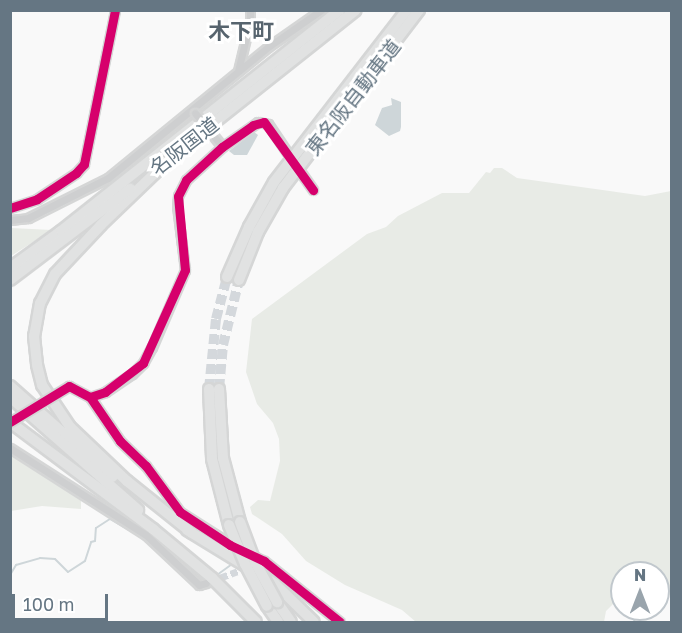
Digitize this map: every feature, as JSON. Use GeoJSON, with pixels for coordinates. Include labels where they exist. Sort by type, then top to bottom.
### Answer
{"type":"FeatureCollection","features":[{"type":"Feature","properties":{"kind":"highway","name":"名阪国道"},"geometry":{"type":"LineString","coordinates":[[10,267],[25,258],[340,10]]}},
{"type":"Feature","properties":{"kind":"highway","name":"名阪国道"},"geometry":{"type":"LineString","coordinates":[[10,280],[177,152],[356,10]]}},
{"type":"Feature","properties":{"kind":"highway","name":"東名阪自動車道"},"geometry":{"type":"LineString","coordinates":[[239,280],[258,232],[283,188],[394,38],[407,10]]}},
{"type":"Feature","properties":{"kind":"highway","name":"東名阪自動車道"},"geometry":{"type":"LineString","coordinates":[[227,277],[249,227],[274,182],[304,140],[419,10]]}},
{"type":"Feature","properties":{"kind":"highway"},"geometry":{"type":"LineString","coordinates":[[177,152],[101,225],[56,274],[40,303],[34,336],[42,385],[70,427],[127,481],[192,533]]}},
{"type":"Feature","properties":{"kind":"highway"},"geometry":{"type":"LineString","coordinates":[[10,386],[113,477],[192,533],[275,584],[314,622]]}},
{"type":"Feature","properties":{"kind":"highway"},"geometry":{"type":"LineString","coordinates":[[214,389],[234,523],[255,562],[278,622]]}},
{"type":"Feature","properties":{"kind":"highway"},"geometry":{"type":"LineString","coordinates":[[10,397],[256,622]]}},
{"type":"Feature","properties":{"kind":"highway"},"geometry":{"type":"LineString","coordinates":[[10,423],[98,486],[197,566]]}},
{"type":"Feature","properties":{"kind":"highway"},"geometry":{"type":"LineString","coordinates":[[272,604],[291,622]]}},
{"type":"Feature","properties":{"kind":"street"},"geometry":{"type":"LineString","coordinates":[[10,208],[37,199],[76,173],[84,164],[115,10]]}},
{"type":"Feature","properties":{"kind":"street"},"geometry":{"type":"LineString","coordinates":[[238,71],[250,21],[250,10]]}},
{"type":"Feature","properties":{"kind":"street"},"geometry":{"type":"LineString","coordinates":[[10,220],[28,218],[108,178],[194,111],[238,71],[321,10]]}},
{"type":"Feature","properties":{"kind":"street"},"geometry":{"type":"LineString","coordinates":[[194,111],[221,146]]}},
{"type":"Feature","properties":{"kind":"street"},"geometry":{"type":"LineString","coordinates":[[90,397],[105,392],[132,374],[143,363],[152,347],[185,270],[178,196],[186,180],[221,146],[253,125],[264,122],[287,152]]}},
{"type":"Feature","properties":{"kind":"street"},"geometry":{"type":"LineString","coordinates":[[302,174],[313,190]]}},
{"type":"Feature","properties":{"kind":"street"},"geometry":{"type":"LineString","coordinates":[[10,423],[69,386],[90,397],[120,441],[146,466],[180,512],[230,545],[262,562],[340,622]]}},
{"type":"Feature","properties":{"kind":"street"},"geometry":{"type":"LineString","coordinates":[[10,448],[146,535],[199,585],[206,583]]}},
{"type":"Feature","properties":{"kind":"shaded area"},"geometry":{"type":"Polygon","coordinates":[[[391,98],[401,102],[401,127],[400,131],[389,136],[375,125],[382,108],[392,105],[391,98]]]}},
{"type":"Feature","properties":{"kind":"shaded area"},"geometry":{"type":"Polygon","coordinates":[[[254,132],[258,135],[247,155],[234,155],[229,151],[254,132]]]}},
{"type":"Feature","properties":{"kind":"shaded area"},"geometry":{"type":"Polygon","coordinates":[[[494,168],[502,168],[517,178],[645,196],[671,191],[671,595],[670,561],[610,561],[610,607],[606,611],[604,622],[416,622],[402,610],[345,585],[306,561],[282,534],[252,514],[250,507],[258,500],[270,501],[280,461],[279,439],[273,423],[257,404],[246,372],[252,319],[367,234],[386,227],[398,216],[442,193],[469,193],[486,172],[490,173],[494,168]]]}},
{"type":"Feature","properties":{"kind":"shaded area"},"geometry":{"type":"Polygon","coordinates":[[[11,228],[52,230],[11,256],[11,228]]]}},
{"type":"Feature","properties":{"kind":"shaded area"},"geometry":{"type":"Polygon","coordinates":[[[11,444],[19,447],[64,483],[81,501],[81,509],[42,506],[11,511],[11,444]]]}},
{"type":"Feature","properties":{"kind":"waterway"},"geometry":{"type":"LineString","coordinates":[[10,575],[16,565],[40,558],[55,559],[68,572],[85,561],[91,542],[95,541],[96,528],[110,519],[148,541]]}},
{"type":"Feature","properties":{"kind":"waterway"},"geometry":{"type":"LineString","coordinates":[[261,563],[280,578]]}},
{"type":"Feature","properties":{"kind":"waterway"},"geometry":{"type":"LineString","coordinates":[[217,575],[231,565]]}},
{"type":"Feature","properties":{"kind":"waterway"},"geometry":{"type":"LineString","coordinates":[[185,567],[205,580]]}},
{"type":"Feature","properties":{"kind":"tunnel"},"geometry":{"type":"LineString","coordinates":[[209,389],[216,319],[227,277]]}},
{"type":"Feature","properties":{"kind":"tunnel"},"geometry":{"type":"LineString","coordinates":[[219,389],[223,345],[239,280]]}},
{"type":"Feature","properties":{"kind":"tunnel"},"geometry":{"type":"LineString","coordinates":[[211,581],[249,567]]}},
{"type":"Feature","properties":{"kind":"cycle path"},"geometry":{"type":"LineString","coordinates":[[10,208],[37,199],[76,173],[84,164],[115,10]]}},
{"type":"Feature","properties":{"kind":"cycle path"},"geometry":{"type":"LineString","coordinates":[[10,422],[69,386],[90,397],[105,392],[143,363],[185,270],[178,196],[186,180],[222,147],[253,125],[264,122],[313,190]]}},
{"type":"Feature","properties":{"kind":"cycle path"},"geometry":{"type":"LineString","coordinates":[[90,397],[120,441],[146,466],[180,512],[230,545],[264,561],[340,622]]}},
{"type":"Feature","properties":{"kind":"district","name":"木下町"},"geometry":{"type":"Point","coordinates":[241,31]}}]}
